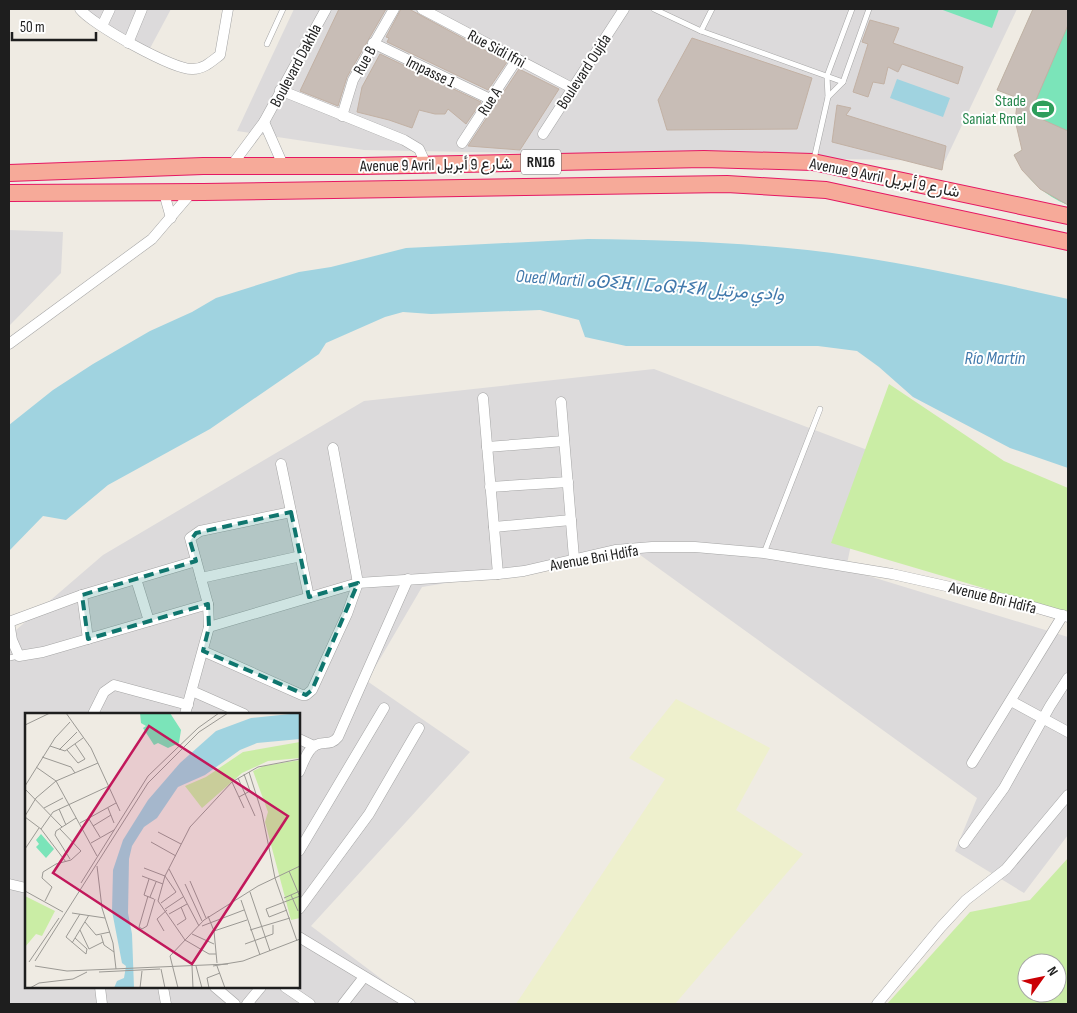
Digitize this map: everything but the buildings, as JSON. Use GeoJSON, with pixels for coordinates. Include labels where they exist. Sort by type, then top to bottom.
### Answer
{"type":"FeatureCollection","features":[{"type":"Feature","properties":{"kind":"highway","name":"Avenue 9 Avril شارع 9 أبريل"},"geometry":{"type":"LineString","coordinates":[[9,173],[232,165],[426,164],[704,158],[813,162],[1068,216]]}},
{"type":"Feature","properties":{"kind":"highway","name":"Avenue 9 Avril شارع 9 أبريل"},"geometry":{"type":"LineString","coordinates":[[9,193],[164,193],[718,184],[781,186],[866,197],[1068,242]]}},
{"type":"Feature","properties":{"kind":"street"},"geometry":{"type":"LineString","coordinates":[[80,9],[85,16],[128,43],[183,69],[194,70],[208,65],[220,55],[228,9]]}},
{"type":"Feature","properties":{"kind":"street"},"geometry":{"type":"LineString","coordinates":[[102,26],[110,9]]}},
{"type":"Feature","properties":{"kind":"street"},"geometry":{"type":"LineString","coordinates":[[128,43],[142,9]]}},
{"type":"Feature","properties":{"kind":"street","name":"Boulevard Dakhla"},"geometry":{"type":"LineString","coordinates":[[232,165],[264,122],[326,9]]}},
{"type":"Feature","properties":{"kind":"street","name":"Rue B"},"geometry":{"type":"LineString","coordinates":[[342,116],[353,80],[394,9]]}},
{"type":"Feature","properties":{"kind":"street","name":"Rue Sidi Ifni"},"geometry":{"type":"LineString","coordinates":[[422,9],[572,88]]}},
{"type":"Feature","properties":{"kind":"street","name":"Boulevard Oujda"},"geometry":{"type":"LineString","coordinates":[[543,134],[624,9]]}},
{"type":"Feature","properties":{"kind":"street","name":"Impasse 1"},"geometry":{"type":"LineString","coordinates":[[373,43],[490,100]]}},
{"type":"Feature","properties":{"kind":"street","name":"Rue A"},"geometry":{"type":"LineString","coordinates":[[462,143],[517,59]]}},
{"type":"Feature","properties":{"kind":"street"},"geometry":{"type":"LineString","coordinates":[[280,90],[414,146],[423,155],[426,164]]}},
{"type":"Feature","properties":{"kind":"street","name":"Boulevard Dakhla"},"geometry":{"type":"LineString","coordinates":[[264,122],[283,165]]}},
{"type":"Feature","properties":{"kind":"street"},"geometry":{"type":"LineString","coordinates":[[9,344],[152,239],[192,192]]}},
{"type":"Feature","properties":{"kind":"street"},"geometry":{"type":"LineString","coordinates":[[164,193],[171,218]]}},
{"type":"Feature","properties":{"kind":"street"},"geometry":{"type":"LineString","coordinates":[[483,398],[498,574]]}},
{"type":"Feature","properties":{"kind":"street"},"geometry":{"type":"LineString","coordinates":[[561,402],[574,558]]}},
{"type":"Feature","properties":{"kind":"street"},"geometry":{"type":"LineString","coordinates":[[487,447],[564,441]]}},
{"type":"Feature","properties":{"kind":"street"},"geometry":{"type":"LineString","coordinates":[[204,651],[306,695],[312,690],[347,614],[358,583],[333,448]]}},
{"type":"Feature","properties":{"kind":"street"},"geometry":{"type":"LineString","coordinates":[[281,464],[309,597]]}},
{"type":"Feature","properties":{"kind":"street"},"geometry":{"type":"LineString","coordinates":[[490,487],[568,482]]}},
{"type":"Feature","properties":{"kind":"street"},"geometry":{"type":"LineString","coordinates":[[94,713],[104,692],[114,685],[187,710],[209,627],[208,604],[190,538],[196,532],[291,512]]}},
{"type":"Feature","properties":{"kind":"street"},"geometry":{"type":"LineString","coordinates":[[494,528],[570,520]]}},
{"type":"Feature","properties":{"kind":"street","name":"Avenue Bni Hdifa"},"geometry":{"type":"LineString","coordinates":[[209,627],[358,583],[524,571],[615,550],[652,547],[695,547],[764,553],[902,576],[961,588],[1066,616]]}},
{"type":"Feature","properties":{"kind":"street"},"geometry":{"type":"LineString","coordinates":[[201,578],[301,556]]}},
{"type":"Feature","properties":{"kind":"street"},"geometry":{"type":"LineString","coordinates":[[196,561],[82,596],[9,622],[14,657],[43,652],[208,604]]}},
{"type":"Feature","properties":{"kind":"street"},"geometry":{"type":"LineString","coordinates":[[136,579],[149,621]]}},
{"type":"Feature","properties":{"kind":"street"},"geometry":{"type":"LineString","coordinates":[[300,739],[314,746],[330,744],[338,737],[408,579]]}},
{"type":"Feature","properties":{"kind":"street"},"geometry":{"type":"LineString","coordinates":[[82,596],[88,638]]}},
{"type":"Feature","properties":{"kind":"street"},"geometry":{"type":"LineString","coordinates":[[972,763],[1066,616]]}},
{"type":"Feature","properties":{"kind":"street"},"geometry":{"type":"LineString","coordinates":[[964,843],[1004,788],[1068,678]]}},
{"type":"Feature","properties":{"kind":"street"},"geometry":{"type":"LineString","coordinates":[[192,691],[242,713]]}},
{"type":"Feature","properties":{"kind":"street"},"geometry":{"type":"LineString","coordinates":[[1011,701],[1068,732]]}},
{"type":"Feature","properties":{"kind":"street"},"geometry":{"type":"LineString","coordinates":[[300,849],[384,708]]}},
{"type":"Feature","properties":{"kind":"street"},"geometry":{"type":"LineString","coordinates":[[300,908],[369,814],[419,728]]}},
{"type":"Feature","properties":{"kind":"street"},"geometry":{"type":"LineString","coordinates":[[300,770],[314,746]]}},
{"type":"Feature","properties":{"kind":"street"},"geometry":{"type":"LineString","coordinates":[[877,1004],[966,900],[1006,870],[1068,795]]}},
{"type":"Feature","properties":{"kind":"street"},"geometry":{"type":"LineString","coordinates":[[9,884],[25,888]]}},
{"type":"Feature","properties":{"kind":"street"},"geometry":{"type":"LineString","coordinates":[[300,939],[410,1004]]}},
{"type":"Feature","properties":{"kind":"street"},"geometry":{"type":"LineString","coordinates":[[343,1004],[364,977]]}},
{"type":"Feature","properties":{"kind":"street"},"geometry":{"type":"LineString","coordinates":[[100,988],[102,1004]]}},
{"type":"Feature","properties":{"kind":"street"},"geometry":{"type":"LineString","coordinates":[[163,988],[166,1004]]}},
{"type":"Feature","properties":{"kind":"street"},"geometry":{"type":"LineString","coordinates":[[216,988],[235,1004]]}},
{"type":"Feature","properties":{"kind":"street"},"geometry":{"type":"LineString","coordinates":[[247,1004],[260,988]]}},
{"type":"Feature","properties":{"kind":"street"},"geometry":{"type":"LineString","coordinates":[[286,988],[310,1004]]}},
{"type":"Feature","properties":{"kind":"lane"},"geometry":{"type":"LineString","coordinates":[[267,44],[283,9]]}},
{"type":"Feature","properties":{"kind":"lane"},"geometry":{"type":"LineString","coordinates":[[654,9],[701,30],[843,82]]}},
{"type":"Feature","properties":{"kind":"lane"},"geometry":{"type":"LineString","coordinates":[[701,30],[712,9]]}},
{"type":"Feature","properties":{"kind":"lane"},"geometry":{"type":"LineString","coordinates":[[813,162],[828,97],[827,76],[852,9]]}},
{"type":"Feature","properties":{"kind":"lane"},"geometry":{"type":"LineString","coordinates":[[828,97],[843,82],[869,9]]}},
{"type":"Feature","properties":{"kind":"lane"},"geometry":{"type":"LineString","coordinates":[[764,553],[820,409]]}},
{"type":"Feature","properties":{"kind":"highlighted area"},"geometry":{"type":"Polygon","coordinates":[[[291,512],[309,597],[358,583],[312,690],[306,695],[203,651],[209,627],[208,604],[88,639],[82,595],[196,561],[190,541],[196,533],[291,512]]]}},
{"type":"Feature","properties":{"kind":"shaded area"},"geometry":{"type":"Polygon","coordinates":[[[82,9],[171,9],[148,52],[82,9]]]}},
{"type":"Feature","properties":{"kind":"shaded area"},"geometry":{"type":"Polygon","coordinates":[[[294,9],[1017,9],[945,161],[364,150],[237,131],[294,9]]]}},
{"type":"Feature","properties":{"kind":"shaded area"},"geometry":{"type":"Polygon","coordinates":[[[9,230],[63,232],[61,273],[9,326],[9,230]]]}},
{"type":"Feature","properties":{"kind":"shaded area"},"geometry":{"type":"Polygon","coordinates":[[[654,369],[870,451],[846,569],[1068,637],[1068,835],[1024,893],[955,851],[977,798],[636,552],[422,587],[367,681],[470,752],[311,926],[408,999],[420,1004],[9,1004],[9,636],[103,555],[364,401],[654,369]]]}},
{"type":"Feature","properties":{"kind":"green space"},"geometry":{"type":"Polygon","coordinates":[[[940,9],[999,9],[992,28],[940,9]]]}},
{"type":"Feature","properties":{"kind":"green space","name":"Stade Saniat Rmel"},"geometry":{"type":"Polygon","coordinates":[[[1033,9],[1068,9],[1068,205],[1036,185],[1014,155],[1022,150],[1018,98],[997,90],[1033,9]]]}},
{"type":"Feature","properties":{"kind":"green space"},"geometry":{"type":"Polygon","coordinates":[[[889,384],[1004,461],[1068,488],[1068,613],[831,543],[889,384]]]}},
{"type":"Feature","properties":{"kind":"green space"},"geometry":{"type":"Polygon","coordinates":[[[676,699],[770,748],[736,810],[803,854],[675,1004],[516,1004],[665,779],[629,758],[676,699]]]}},
{"type":"Feature","properties":{"kind":"green space"},"geometry":{"type":"Polygon","coordinates":[[[1068,858],[1068,1004],[887,1004],[970,912],[1030,900],[1068,858]]]}},
{"type":"Feature","properties":{"kind":"water"},"geometry":{"type":"Polygon","coordinates":[[[897,79],[950,98],[943,117],[890,98],[897,79]]]}},
{"type":"Feature","properties":{"kind":"water","name":"Río Martín"},"geometry":{"type":"Polygon","coordinates":[[[588,239],[721,243],[853,256],[934,270],[1068,299],[1068,468],[1010,448],[913,397],[879,367],[857,351],[818,346],[626,346],[585,337],[579,320],[540,310],[431,314],[403,312],[385,317],[326,343],[319,354],[210,429],[108,485],[66,520],[43,516],[9,551],[9,425],[53,390],[150,331],[192,312],[216,298],[299,272],[331,267],[406,248],[588,239]]]}},
{"type":"Feature","properties":{"kind":"place","name":"Stade Saniat Rmel"},"geometry":{"type":"Point","coordinates":[1043,109]}},
{"type":"Feature","properties":{"kind":"water label","name":"Oued Martil ⴰⵙⵉⴼ ⵏ ⵎⴰⵕⵜⵉⵍ وادي مرتيل"},"geometry":{"type":"Point","coordinates":[650,285]}}]}
